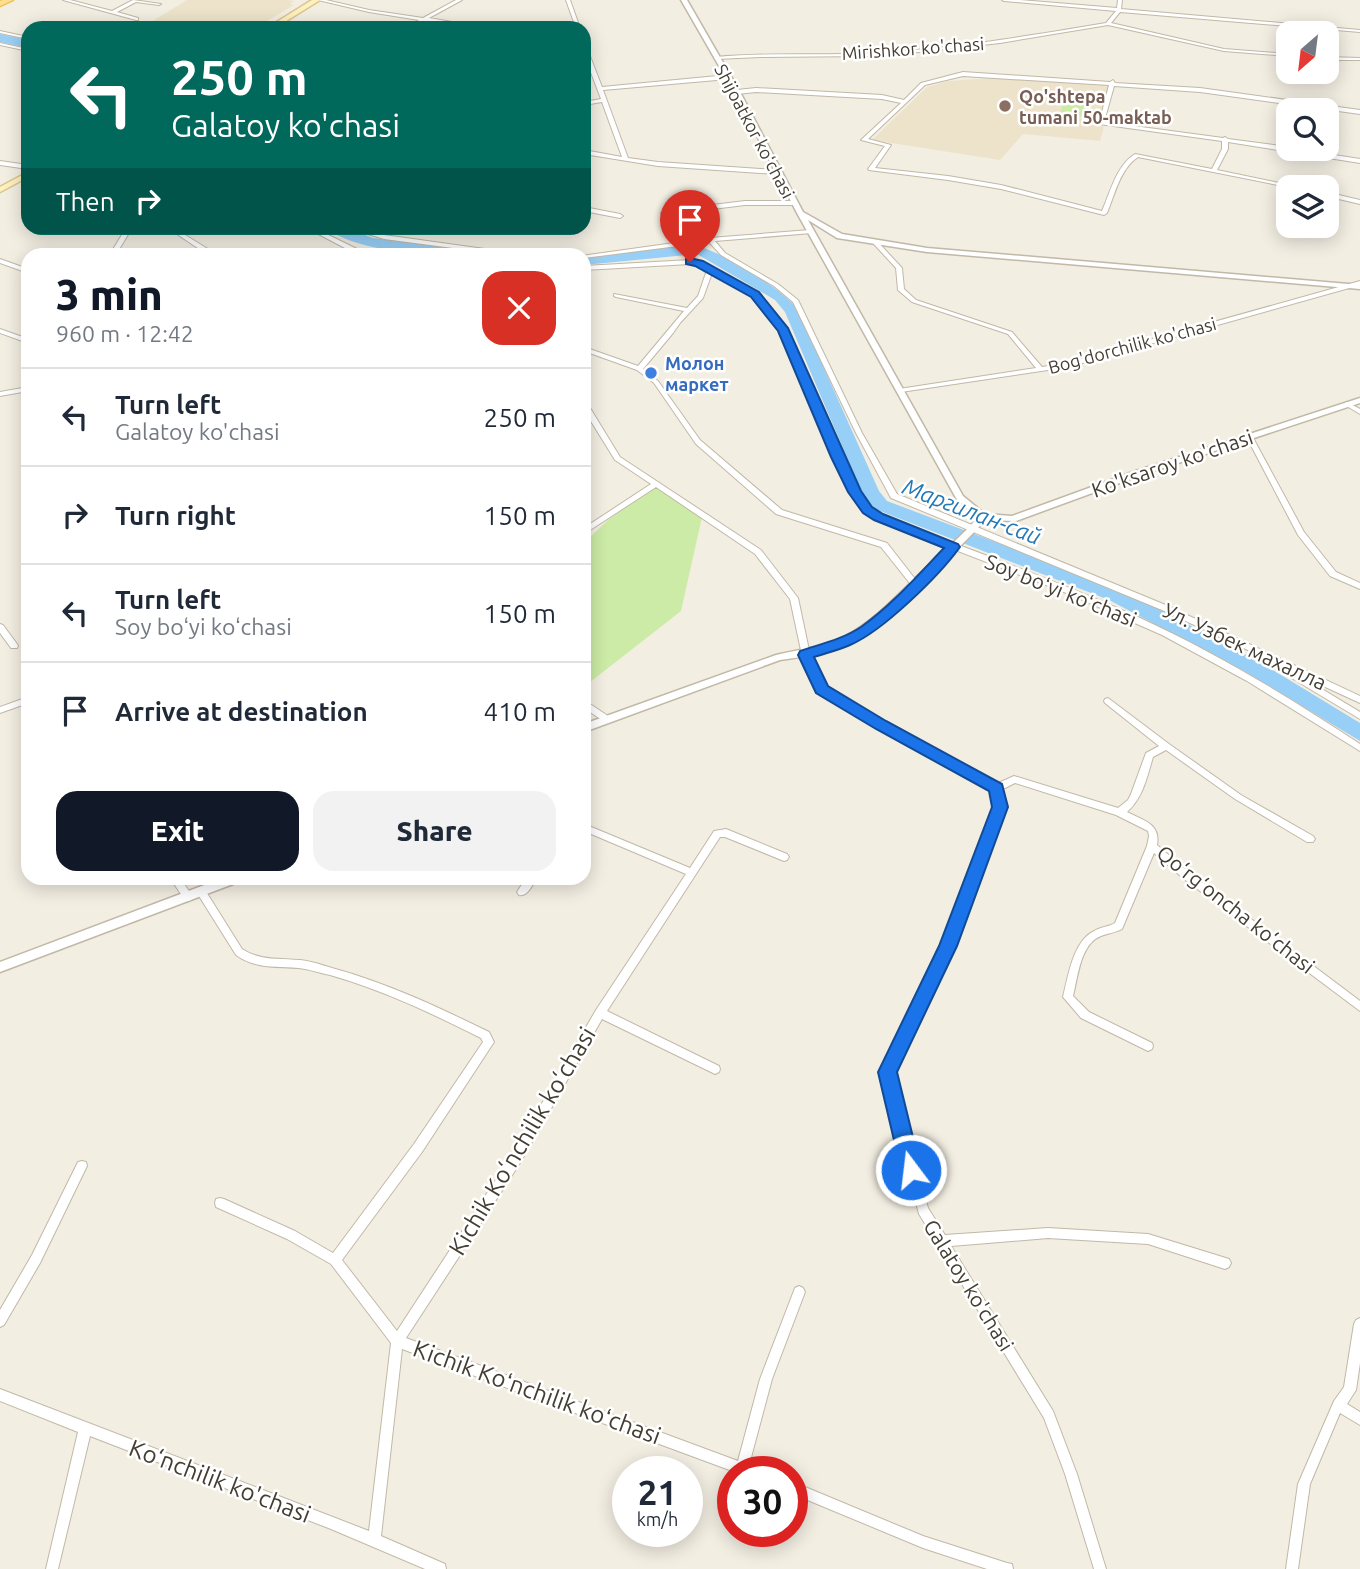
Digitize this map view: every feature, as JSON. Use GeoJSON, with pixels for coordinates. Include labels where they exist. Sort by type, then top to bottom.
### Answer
{"type":"FeatureCollection","features":[{"type":"Feature","properties":{"kind":"main road"},"geometry":{"type":"LineString","coordinates":[[0,4],[9,0]]}},
{"type":"Feature","properties":{"kind":"main road"},"geometry":{"type":"LineString","coordinates":[[282,21],[318,0]]}},
{"type":"Feature","properties":{"kind":"main road"},"geometry":{"type":"LineString","coordinates":[[0,190],[21,178]]}},
{"type":"Feature","properties":{"kind":"street"},"geometry":{"type":"LineString","coordinates":[[65,0],[136,19]]}},
{"type":"Feature","properties":{"kind":"street"},"geometry":{"type":"LineString","coordinates":[[318,0],[436,21]]}},
{"type":"Feature","properties":{"kind":"street"},"geometry":{"type":"LineString","coordinates":[[419,21],[460,0]]}},
{"type":"Feature","properties":{"kind":"street"},"geometry":{"type":"LineString","coordinates":[[568,0],[576,21]]}},
{"type":"Feature","properties":{"kind":"street","name":"Shijoatkor koʻchasi"},"geometry":{"type":"LineString","coordinates":[[684,0],[737,92],[793,203],[800,213],[840,236],[927,250],[1357,285]]}},
{"type":"Feature","properties":{"kind":"street"},"geometry":{"type":"LineString","coordinates":[[1004,0],[1360,31]]}},
{"type":"Feature","properties":{"kind":"street"},"geometry":{"type":"LineString","coordinates":[[1108,24],[1119,10],[1120,0]]}},
{"type":"Feature","properties":{"kind":"street"},"geometry":{"type":"LineString","coordinates":[[110,14],[135,1],[159,4]]}},
{"type":"Feature","properties":{"kind":"street"},"geometry":{"type":"LineString","coordinates":[[84,9],[95,10]]}},
{"type":"Feature","properties":{"kind":"street","name":"Mirishkor ko'chasi"},"geometry":{"type":"LineString","coordinates":[[716,58],[756,54],[889,54],[988,43],[1108,24],[1224,50],[1276,54]]}},
{"type":"Feature","properties":{"kind":"street"},"geometry":{"type":"LineString","coordinates":[[0,32],[21,36]]}},
{"type":"Feature","properties":{"kind":"street"},"geometry":{"type":"LineString","coordinates":[[0,44],[21,48]]}},
{"type":"Feature","properties":{"kind":"street"},"geometry":{"type":"LineString","coordinates":[[1339,58],[1360,59]]}},
{"type":"Feature","properties":{"kind":"street"},"geometry":{"type":"LineString","coordinates":[[591,65],[626,159]]}},
{"type":"Feature","properties":{"kind":"street"},"geometry":{"type":"LineString","coordinates":[[1276,183],[1137,155],[1130,158],[1125,166],[1104,213],[1001,187],[871,169],[888,145],[864,140],[923,83],[963,74],[1113,82],[1200,90],[1360,112]]}},
{"type":"Feature","properties":{"kind":"street"},"geometry":{"type":"LineString","coordinates":[[600,89],[728,78]]}},
{"type":"Feature","properties":{"kind":"street"},"geometry":{"type":"LineString","coordinates":[[1113,82],[1101,123],[1276,147]]}},
{"type":"Feature","properties":{"kind":"street"},"geometry":{"type":"LineString","coordinates":[[737,92],[756,90],[882,97],[905,102]]}},
{"type":"Feature","properties":{"kind":"street"},"geometry":{"type":"LineString","coordinates":[[591,103],[604,100]]}},
{"type":"Feature","properties":{"kind":"street"},"geometry":{"type":"LineString","coordinates":[[1214,170],[1225,149],[1225,139]]}},
{"type":"Feature","properties":{"kind":"street"},"geometry":{"type":"LineString","coordinates":[[591,153],[658,164],[776,172]]}},
{"type":"Feature","properties":{"kind":"street"},"geometry":{"type":"LineString","coordinates":[[1339,158],[1360,161]]}},
{"type":"Feature","properties":{"kind":"street"},"geometry":{"type":"LineString","coordinates":[[0,163],[21,166]]}},
{"type":"Feature","properties":{"kind":"street"},"geometry":{"type":"LineString","coordinates":[[1339,197],[1360,202]]}},
{"type":"Feature","properties":{"kind":"street"},"geometry":{"type":"LineString","coordinates":[[664,213],[745,203],[793,203]]}},
{"type":"Feature","properties":{"kind":"street"},"geometry":{"type":"LineString","coordinates":[[591,210],[620,216]]}},
{"type":"Feature","properties":{"kind":"street"},"geometry":{"type":"LineString","coordinates":[[591,725],[779,657],[806,655],[845,642],[866,630],[973,529],[983,516],[960,498],[800,213]]}},
{"type":"Feature","properties":{"kind":"street"},"geometry":{"type":"LineString","coordinates":[[591,255],[710,240],[810,232],[840,236]]}},
{"type":"Feature","properties":{"kind":"street"},"geometry":{"type":"LineString","coordinates":[[183,235],[202,248]]}},
{"type":"Feature","properties":{"kind":"street"},"geometry":{"type":"LineString","coordinates":[[324,235],[350,248]]}},
{"type":"Feature","properties":{"kind":"street"},"geometry":{"type":"LineString","coordinates":[[377,235],[470,248]]}},
{"type":"Feature","properties":{"kind":"street","name":"Ул. Узбек махалла"},"geometry":{"type":"LineString","coordinates":[[710,240],[723,254],[776,285],[796,301],[889,491],[899,499],[1165,608],[1360,700]]}},
{"type":"Feature","properties":{"kind":"street"},"geometry":{"type":"LineString","coordinates":[[874,241],[899,268],[901,290],[914,301],[1010,332],[1040,369]]}},
{"type":"Feature","properties":{"kind":"street"},"geometry":{"type":"LineString","coordinates":[[0,261],[21,268]]}},
{"type":"Feature","properties":{"kind":"street","name":"Soy boʻyi koʻchasi"},"geometry":{"type":"LineString","coordinates":[[591,268],[690,262],[755,295],[784,330],[838,457],[855,492],[868,510],[878,517],[1124,614],[1257,683],[1360,748]]}},
{"type":"Feature","properties":{"kind":"street"},"geometry":{"type":"LineString","coordinates":[[639,369],[701,298],[710,270]]}},
{"type":"Feature","properties":{"kind":"street","name":"Bog'dorchilik ko'chasi"},"geometry":{"type":"LineString","coordinates":[[901,390],[1068,365],[1357,285]]}},
{"type":"Feature","properties":{"kind":"street"},"geometry":{"type":"LineString","coordinates":[[616,295],[689,310]]}},
{"type":"Feature","properties":{"kind":"street"},"geometry":{"type":"LineString","coordinates":[[0,331],[21,338]]}},
{"type":"Feature","properties":{"kind":"street"},"geometry":{"type":"LineString","coordinates":[[591,352],[639,369],[656,382],[698,442],[779,512],[884,545],[915,584]]}},
{"type":"Feature","properties":{"kind":"street"},"geometry":{"type":"LineString","coordinates":[[1,396],[21,391]]}},
{"type":"Feature","properties":{"kind":"street","name":"Ko'ksaroy ko'chasi"},"geometry":{"type":"LineString","coordinates":[[983,516],[1013,519],[1360,400]]}},
{"type":"Feature","properties":{"kind":"street"},"geometry":{"type":"LineString","coordinates":[[1347,404],[1360,412]]}},
{"type":"Feature","properties":{"kind":"street"},"geometry":{"type":"LineString","coordinates":[[591,415],[617,458],[758,552],[794,598],[806,655],[822,689],[881,725],[996,788],[1014,779],[1119,812],[1126,810],[1135,795],[1149,755],[1166,746]]}},
{"type":"Feature","properties":{"kind":"street"},"geometry":{"type":"LineString","coordinates":[[1249,436],[1301,533],[1333,574],[1360,586]]}},
{"type":"Feature","properties":{"kind":"street"},"geometry":{"type":"LineString","coordinates":[[591,527],[655,484]]}},
{"type":"Feature","properties":{"kind":"street"},"geometry":{"type":"LineString","coordinates":[[0,626],[14,646]]}},
{"type":"Feature","properties":{"kind":"street"},"geometry":{"type":"LineString","coordinates":[[1230,639],[1360,716]]}},
{"type":"Feature","properties":{"kind":"street"},"geometry":{"type":"LineString","coordinates":[[1108,701],[1238,797],[1310,839]]}},
{"type":"Feature","properties":{"kind":"street"},"geometry":{"type":"LineString","coordinates":[[0,710],[21,702]]}},
{"type":"Feature","properties":{"kind":"street"},"geometry":{"type":"LineString","coordinates":[[591,708],[605,718]]}},
{"type":"Feature","properties":{"kind":"street","name":"Galatoy ko'chasi"},"geometry":{"type":"LineString","coordinates":[[996,788],[1000,807],[948,946],[887,1072],[923,1210],[1049,1415],[1071,1474],[1100,1569]]}},
{"type":"Feature","properties":{"kind":"street","name":"Qo‘rg‘oncha ko‘chasi"},"geometry":{"type":"LineString","coordinates":[[1119,812],[1151,829],[1154,836],[1152,846],[1187,876],[1360,1007]]}},
{"type":"Feature","properties":{"kind":"street"},"geometry":{"type":"LineString","coordinates":[[591,830],[690,872]]}},
{"type":"Feature","properties":{"kind":"street","name":"Kichik Ko‘nchilik ko‘chasi"},"geometry":{"type":"LineString","coordinates":[[374,1539],[397,1340],[516,1159],[600,1013],[717,834],[726,833],[784,858]]}},
{"type":"Feature","properties":{"kind":"street"},"geometry":{"type":"LineString","coordinates":[[1148,1046],[1085,1015],[1068,997],[1078,960],[1088,940],[1096,933],[1111,932],[1119,926],[1152,846]]}},
{"type":"Feature","properties":{"kind":"street"},"geometry":{"type":"LineString","coordinates":[[179,885],[188,897]]}},
{"type":"Feature","properties":{"kind":"street"},"geometry":{"type":"LineString","coordinates":[[0,967],[221,885]]}},
{"type":"Feature","properties":{"kind":"street"},"geometry":{"type":"LineString","coordinates":[[522,892],[527,885]]}},
{"type":"Feature","properties":{"kind":"street"},"geometry":{"type":"LineString","coordinates":[[202,893],[246,958],[254,962],[296,962],[388,988],[485,1035],[489,1042],[418,1148],[335,1260],[220,1203]]}},
{"type":"Feature","properties":{"kind":"street"},"geometry":{"type":"LineString","coordinates":[[600,1013],[715,1069]]}},
{"type":"Feature","properties":{"kind":"street"},"geometry":{"type":"LineString","coordinates":[[0,1321],[36,1259],[82,1166]]}},
{"type":"Feature","properties":{"kind":"street"},"geometry":{"type":"LineString","coordinates":[[942,1241],[1048,1233],[1148,1239],[1225,1264]]}},
{"type":"Feature","properties":{"kind":"street","name":"Kichik Koʻnchilik koʻchasi"},"geometry":{"type":"LineString","coordinates":[[335,1260],[397,1340],[717,1459]]}},
{"type":"Feature","properties":{"kind":"street"},"geometry":{"type":"LineString","coordinates":[[750,1456],[766,1379],[799,1292]]}},
{"type":"Feature","properties":{"kind":"street"},"geometry":{"type":"LineString","coordinates":[[1292,1569],[1304,1484],[1338,1405],[1350,1390],[1360,1324]]}},
{"type":"Feature","properties":{"kind":"street","name":"Ko‘nchilik ko'chasi"},"geometry":{"type":"LineString","coordinates":[[0,1395],[85,1430],[374,1539],[440,1569]]}},
{"type":"Feature","properties":{"kind":"street"},"geometry":{"type":"LineString","coordinates":[[1338,1405],[1360,1419]]}},
{"type":"Feature","properties":{"kind":"street"},"geometry":{"type":"LineString","coordinates":[[52,1569],[85,1430]]}},
{"type":"Feature","properties":{"kind":"street"},"geometry":{"type":"LineString","coordinates":[[808,1494],[923,1542],[1007,1569]]}},
{"type":"Feature","properties":{"kind":"shaded area"},"geometry":{"type":"Polygon","coordinates":[[[187,0],[294,1],[290,4],[294,5],[267,21],[153,21],[187,0]]]}},
{"type":"Feature","properties":{"kind":"shaded area","name":"Qo'shtepa tumani 50-maktab"},"geometry":{"type":"Polygon","coordinates":[[[994,78],[1109,86],[1098,125],[1104,127],[1100,141],[1023,134],[1000,160],[872,140],[927,87],[948,81],[994,78]]]}},
{"type":"Feature","properties":{"kind":"green space"},"geometry":{"type":"Polygon","coordinates":[[[1066,94],[1092,98],[1086,117],[1060,114],[1066,94]]]}},
{"type":"Feature","properties":{"kind":"green space"},"geometry":{"type":"Polygon","coordinates":[[[657,487],[702,517],[681,611],[591,681],[591,536],[609,519],[657,487]]]}},
{"type":"Feature","properties":{"kind":"waterway","name":"Маргилан-сай"},"geometry":{"type":"LineString","coordinates":[[0,38],[21,42]]}},
{"type":"Feature","properties":{"kind":"waterway","name":"Маргилан-сай"},"geometry":{"type":"LineString","coordinates":[[352,235],[370,242],[416,248]]}},
{"type":"Feature","properties":{"kind":"waterway","name":"Маргилан-сай"},"geometry":{"type":"LineString","coordinates":[[591,260],[690,248],[701,250],[780,297],[792,311],[871,493],[881,505],[1116,595],[1251,666],[1360,733]]}},
{"type":"Feature","properties":{"kind":"place","name":"Qo'shtepa tumani 50-maktab"},"geometry":{"type":"Point","coordinates":[1005,106]}},
{"type":"Feature","properties":{"kind":"place","name":"Молон маркет"},"geometry":{"type":"Point","coordinates":[651,373]}},
{"type":"Feature","properties":{"kind":"route"},"geometry":{"type":"LineString","coordinates":[[690,262],[699,264],[755,295],[784,330],[838,457],[855,492],[868,510],[878,517],[953,547],[905,596],[866,630],[845,642],[806,655],[822,689],[881,725],[996,788],[1000,807],[948,946],[887,1072],[911,1170]]}}]}
